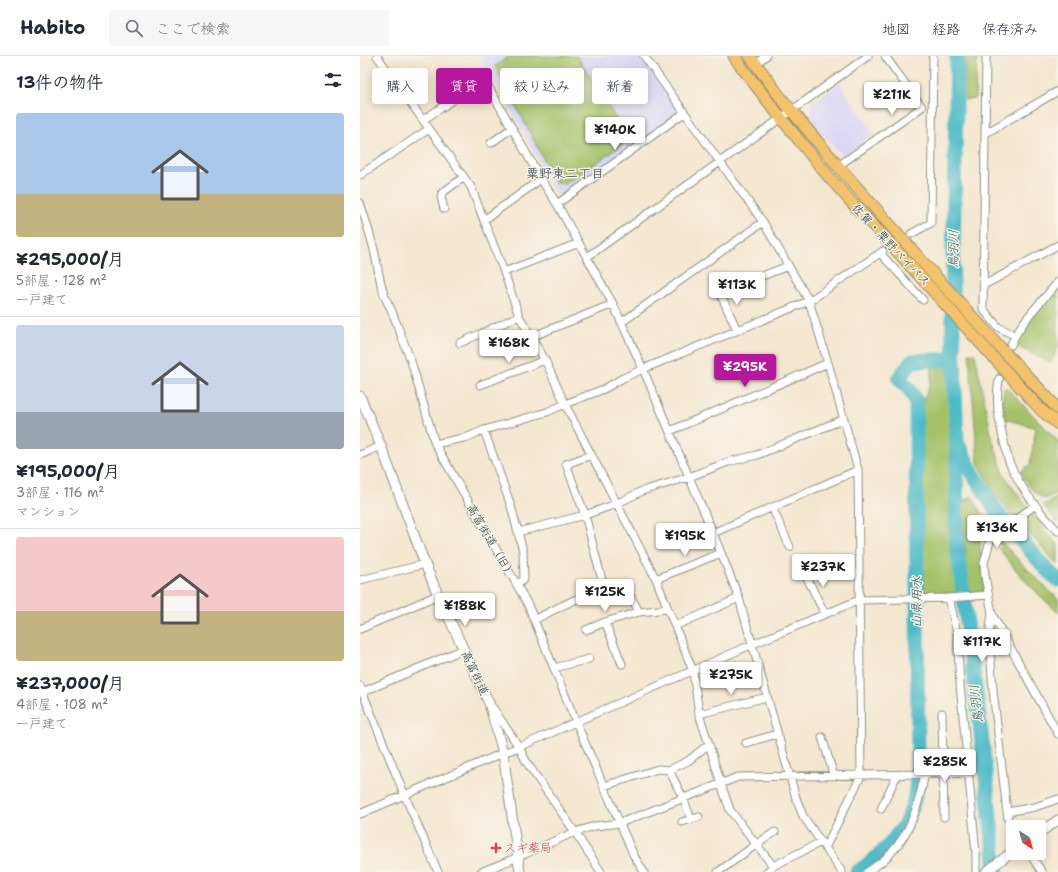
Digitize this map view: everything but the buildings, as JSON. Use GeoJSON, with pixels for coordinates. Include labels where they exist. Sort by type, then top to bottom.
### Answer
{"type":"FeatureCollection","features":[{"type":"Feature","properties":{"kind":"highway","name":"佐賀・粟野バイパス"},"geometry":{"type":"LineString","coordinates":[[734,56],[781,118],[828,176],[930,286],[1041,410],[1058,424]]}},
{"type":"Feature","properties":{"kind":"highway","name":"佐賀・粟野バイパス"},"geometry":{"type":"LineString","coordinates":[[753,60],[838,166],[1008,358],[1058,409]]}},
{"type":"Feature","properties":{"kind":"street"},"geometry":{"type":"LineString","coordinates":[[377,56],[471,187],[504,272],[519,316],[546,360],[565,404],[656,580],[693,671],[699,714],[730,810],[772,866]]}},
{"type":"Feature","properties":{"kind":"street"},"geometry":{"type":"LineString","coordinates":[[644,56],[763,222],[809,301],[858,470],[861,776],[823,845],[772,866],[767,872]]}},
{"type":"Feature","properties":{"kind":"street"},"geometry":{"type":"LineString","coordinates":[[753,60],[766,56]]}},
{"type":"Feature","properties":{"kind":"street"},"geometry":{"type":"LineString","coordinates":[[587,257],[868,56]]}},
{"type":"Feature","properties":{"kind":"street"},"geometry":{"type":"LineString","coordinates":[[885,56],[922,107],[932,113]]}},
{"type":"Feature","properties":{"kind":"street"},"geometry":{"type":"LineString","coordinates":[[911,234],[931,223],[933,56]]}},
{"type":"Feature","properties":{"kind":"street"},"geometry":{"type":"LineString","coordinates":[[986,56],[983,309],[998,327],[1014,335]]}},
{"type":"Feature","properties":{"kind":"street"},"geometry":{"type":"LineString","coordinates":[[423,120],[484,79],[587,257],[613,304],[643,369],[739,598],[777,734],[796,798],[803,816],[842,872]]}},
{"type":"Feature","properties":{"kind":"street"},"geometry":{"type":"LineString","coordinates":[[986,133],[1058,91]]}},
{"type":"Feature","properties":{"kind":"street"},"geometry":{"type":"LineString","coordinates":[[838,166],[922,107]]}},
{"type":"Feature","properties":{"kind":"street"},"geometry":{"type":"LineString","coordinates":[[557,204],[684,113]]}},
{"type":"Feature","properties":{"kind":"street"},"geometry":{"type":"LineString","coordinates":[[491,143],[512,128]]}},
{"type":"Feature","properties":{"kind":"street"},"geometry":{"type":"LineString","coordinates":[[360,175],[429,129]]}},
{"type":"Feature","properties":{"kind":"street"},"geometry":{"type":"LineString","coordinates":[[444,209],[440,197],[442,193],[464,177]]}},
{"type":"Feature","properties":{"kind":"street"},"geometry":{"type":"LineString","coordinates":[[484,220],[541,179]]}},
{"type":"Feature","properties":{"kind":"street","name":"高富街道（旧）"},"geometry":{"type":"LineString","coordinates":[[360,203],[363,222],[374,250],[380,280],[387,302],[411,361],[435,444],[528,605],[576,722],[634,856],[644,872]]}},
{"type":"Feature","properties":{"kind":"street"},"geometry":{"type":"LineString","coordinates":[[622,322],[763,222]]}},
{"type":"Feature","properties":{"kind":"street"},"geometry":{"type":"LineString","coordinates":[[504,272],[579,243]]}},
{"type":"Feature","properties":{"kind":"street"},"geometry":{"type":"LineString","coordinates":[[984,285],[1058,245]]}},
{"type":"Feature","properties":{"kind":"street"},"geometry":{"type":"LineString","coordinates":[[435,444],[468,437],[484,430],[547,412],[604,389],[643,369],[809,301],[882,252],[923,300]]}},
{"type":"Feature","properties":{"kind":"street"},"geometry":{"type":"LineString","coordinates":[[752,280],[788,266]]}},
{"type":"Feature","properties":{"kind":"street"},"geometry":{"type":"LineString","coordinates":[[1011,345],[1014,335],[1058,282]]}},
{"type":"Feature","properties":{"kind":"street"},"geometry":{"type":"LineString","coordinates":[[719,290],[737,330]]}},
{"type":"Feature","properties":{"kind":"street"},"geometry":{"type":"LineString","coordinates":[[531,336],[613,304]]}},
{"type":"Feature","properties":{"kind":"street"},"geometry":{"type":"LineString","coordinates":[[460,343],[519,316]]}},
{"type":"Feature","properties":{"kind":"street"},"geometry":{"type":"LineString","coordinates":[[480,385],[546,360]]}},
{"type":"Feature","properties":{"kind":"street"},"geometry":{"type":"LineString","coordinates":[[670,431],[828,363]]}},
{"type":"Feature","properties":{"kind":"street"},"geometry":{"type":"LineString","coordinates":[[999,379],[997,402],[999,421],[1009,462],[1033,507],[1046,518],[1058,532]]}},
{"type":"Feature","properties":{"kind":"street","name":"高富街道"},"geometry":{"type":"LineString","coordinates":[[360,396],[381,446],[438,595],[489,703],[503,753],[520,872]]}},
{"type":"Feature","properties":{"kind":"street"},"geometry":{"type":"LineString","coordinates":[[518,532],[616,504],[642,491],[728,462],[757,454],[844,418]]}},
{"type":"Feature","properties":{"kind":"street"},"geometry":{"type":"LineString","coordinates":[[484,430],[511,506],[523,551],[524,579],[517,585]]}},
{"type":"Feature","properties":{"kind":"street"},"geometry":{"type":"LineString","coordinates":[[360,454],[381,446]]}},
{"type":"Feature","properties":{"kind":"street"},"geometry":{"type":"LineString","coordinates":[[591,455],[566,464],[585,514],[604,588]]}},
{"type":"Feature","properties":{"kind":"street"},"geometry":{"type":"LineString","coordinates":[[713,533],[858,470]]}},
{"type":"Feature","properties":{"kind":"street"},"geometry":{"type":"LineString","coordinates":[[772,507],[790,547]]}},
{"type":"Feature","properties":{"kind":"street"},"geometry":{"type":"LineString","coordinates":[[1033,507],[991,537],[984,563],[985,596],[992,613],[1058,734]]}},
{"type":"Feature","properties":{"kind":"street"},"geometry":{"type":"LineString","coordinates":[[656,580],[721,553]]}},
{"type":"Feature","properties":{"kind":"street"},"geometry":{"type":"LineString","coordinates":[[360,580],[425,564]]}},
{"type":"Feature","properties":{"kind":"street"},"geometry":{"type":"LineString","coordinates":[[803,570],[825,614]]}},
{"type":"Feature","properties":{"kind":"street"},"geometry":{"type":"LineString","coordinates":[[534,620],[604,588],[619,587],[626,591],[639,612]]}},
{"type":"Feature","properties":{"kind":"street"},"geometry":{"type":"LineString","coordinates":[[360,629],[438,595]]}},
{"type":"Feature","properties":{"kind":"street"},"geometry":{"type":"LineString","coordinates":[[360,814],[519,747],[753,644],[859,600],[985,596]]}},
{"type":"Feature","properties":{"kind":"street"},"geometry":{"type":"LineString","coordinates":[[675,626],[739,598]]}},
{"type":"Feature","properties":{"kind":"street"},"geometry":{"type":"LineString","coordinates":[[952,598],[957,633],[960,684],[976,853],[976,872]]}},
{"type":"Feature","properties":{"kind":"street"},"geometry":{"type":"LineString","coordinates":[[586,630],[605,622],[639,612],[668,609]]}},
{"type":"Feature","properties":{"kind":"street"},"geometry":{"type":"LineString","coordinates":[[992,613],[989,635],[1009,820]]}},
{"type":"Feature","properties":{"kind":"street"},"geometry":{"type":"LineString","coordinates":[[605,622],[622,664]]}},
{"type":"Feature","properties":{"kind":"street"},"geometry":{"type":"LineString","coordinates":[[438,872],[361,690],[464,649]]}},
{"type":"Feature","properties":{"kind":"street"},"geometry":{"type":"LineString","coordinates":[[554,668],[589,659]]}},
{"type":"Feature","properties":{"kind":"street"},"geometry":{"type":"LineString","coordinates":[[699,714],[767,696]]}},
{"type":"Feature","properties":{"kind":"street"},"geometry":{"type":"LineString","coordinates":[[489,703],[519,747],[527,763],[601,872]]}},
{"type":"Feature","properties":{"kind":"street"},"geometry":{"type":"LineString","coordinates":[[942,713],[944,817]]}},
{"type":"Feature","properties":{"kind":"street"},"geometry":{"type":"LineString","coordinates":[[746,743],[777,734]]}},
{"type":"Feature","properties":{"kind":"street"},"geometry":{"type":"LineString","coordinates":[[822,737],[834,776]]}},
{"type":"Feature","properties":{"kind":"street"},"geometry":{"type":"LineString","coordinates":[[604,786],[658,770],[669,770],[688,761],[709,744]]}},
{"type":"Feature","properties":{"kind":"street"},"geometry":{"type":"LineString","coordinates":[[669,770],[683,798],[691,819]]}},
{"type":"Feature","properties":{"kind":"street"},"geometry":{"type":"LineString","coordinates":[[481,872],[575,832],[595,826],[620,823],[738,777],[861,776],[969,772]]}},
{"type":"Feature","properties":{"kind":"street"},"geometry":{"type":"LineString","coordinates":[[867,872],[889,855],[903,838],[918,806],[920,774]]}},
{"type":"Feature","properties":{"kind":"street"},"geometry":{"type":"LineString","coordinates":[[882,808],[898,775]]}},
{"type":"Feature","properties":{"kind":"street"},"geometry":{"type":"LineString","coordinates":[[1007,812],[1035,807],[1058,798]]}},
{"type":"Feature","properties":{"kind":"street"},"geometry":{"type":"LineString","coordinates":[[682,822],[699,817]]}},
{"type":"Feature","properties":{"kind":"street"},"geometry":{"type":"LineString","coordinates":[[1046,829],[1058,820]]}},
{"type":"Feature","properties":{"kind":"street"},"geometry":{"type":"LineString","coordinates":[[718,872],[775,832]]}},
{"type":"Feature","properties":{"kind":"street"},"geometry":{"type":"LineString","coordinates":[[986,872],[1006,857]]}},
{"type":"Feature","properties":{"kind":"street"},"geometry":{"type":"LineString","coordinates":[[1034,860],[1042,872]]}},
{"type":"Feature","properties":{"kind":"shaded area"},"geometry":{"type":"Polygon","coordinates":[[[479,56],[639,56],[648,68],[592,68],[592,104],[648,104],[648,68],[678,110],[676,116],[564,196],[558,196],[508,104],[584,104],[584,68],[500,68],[500,90],[492,75],[492,68],[487,68],[479,56]]]}},
{"type":"Feature","properties":{"kind":"shaded area"},"geometry":{"type":"Polygon","coordinates":[[[839,83],[875,134],[843,156],[811,122],[810,104],[839,83]]]}},
{"type":"Feature","properties":{"kind":"green space"},"geometry":{"type":"Polygon","coordinates":[[[510,56],[577,56],[592,80],[592,104],[607,104],[629,140],[566,184],[556,183],[515,104],[584,104],[584,68],[500,68],[500,76],[495,66],[510,56]]]}},
{"type":"Feature","properties":{"kind":"green space"},"geometry":{"type":"Polygon","coordinates":[[[965,56],[977,56],[975,99],[965,100],[965,56]]]}},
{"type":"Feature","properties":{"kind":"green space"},"geometry":{"type":"Polygon","coordinates":[[[1058,287],[1058,347],[1051,363],[1016,346],[1024,327],[1058,287]]]}},
{"type":"Feature","properties":{"kind":"green space"},"geometry":{"type":"Polygon","coordinates":[[[969,353],[975,354],[992,438],[1004,475],[1048,534],[1058,544],[1058,565],[1009,512],[994,492],[978,463],[969,353]]]}},
{"type":"Feature","properties":{"kind":"green space"},"geometry":{"type":"Polygon","coordinates":[[[932,366],[947,366],[954,418],[956,502],[961,593],[924,593],[920,408],[930,384],[932,366]]]}},
{"type":"Feature","properties":{"kind":"green space"},"geometry":{"type":"Polygon","coordinates":[[[1006,387],[1058,441],[1058,492],[1045,499],[1033,491],[1021,472],[1030,464],[1036,428],[1005,419],[1003,394],[1006,387]]]}},
{"type":"Feature","properties":{"kind":"green space"},"geometry":{"type":"Polygon","coordinates":[[[972,496],[989,528],[1026,568],[1058,599],[1058,613],[1024,580],[999,549],[1002,546],[991,534],[985,538],[979,530],[984,591],[968,592],[962,501],[972,496]]]}},
{"type":"Feature","properties":{"kind":"green space"},"geometry":{"type":"Polygon","coordinates":[[[1058,497],[1058,523],[1043,505],[1058,497]]]}},
{"type":"Feature","properties":{"kind":"waterway","name":"鳥羽川"},"geometry":{"type":"LineString","coordinates":[[957,56],[952,306],[957,441],[956,538],[981,732],[996,872]]}},
{"type":"Feature","properties":{"kind":"waterway","name":"山県用水"},"geometry":{"type":"LineString","coordinates":[[857,872],[880,854],[904,826],[912,808],[917,777],[916,401],[911,391],[899,378],[912,361],[954,359]]}},
{"type":"Feature","properties":{"kind":"waterway","name":"鳥羽川"},"geometry":{"type":"LineString","coordinates":[[959,446],[972,472],[997,512],[1047,570],[1058,580]]}},
{"type":"Feature","properties":{"kind":"tunnel"},"geometry":{"type":"LineString","coordinates":[[883,251],[911,234]]}},
{"type":"Feature","properties":{"kind":"tunnel"},"geometry":{"type":"LineString","coordinates":[[999,379],[1011,345]]}},
{"type":"Feature","properties":{"kind":"place","name":"スギ薬局"},"geometry":{"type":"Point","coordinates":[496,848]}},
{"type":"Feature","properties":{"kind":"district","name":"粟野東二丁目"},"geometry":{"type":"Point","coordinates":[565,173]}}]}
